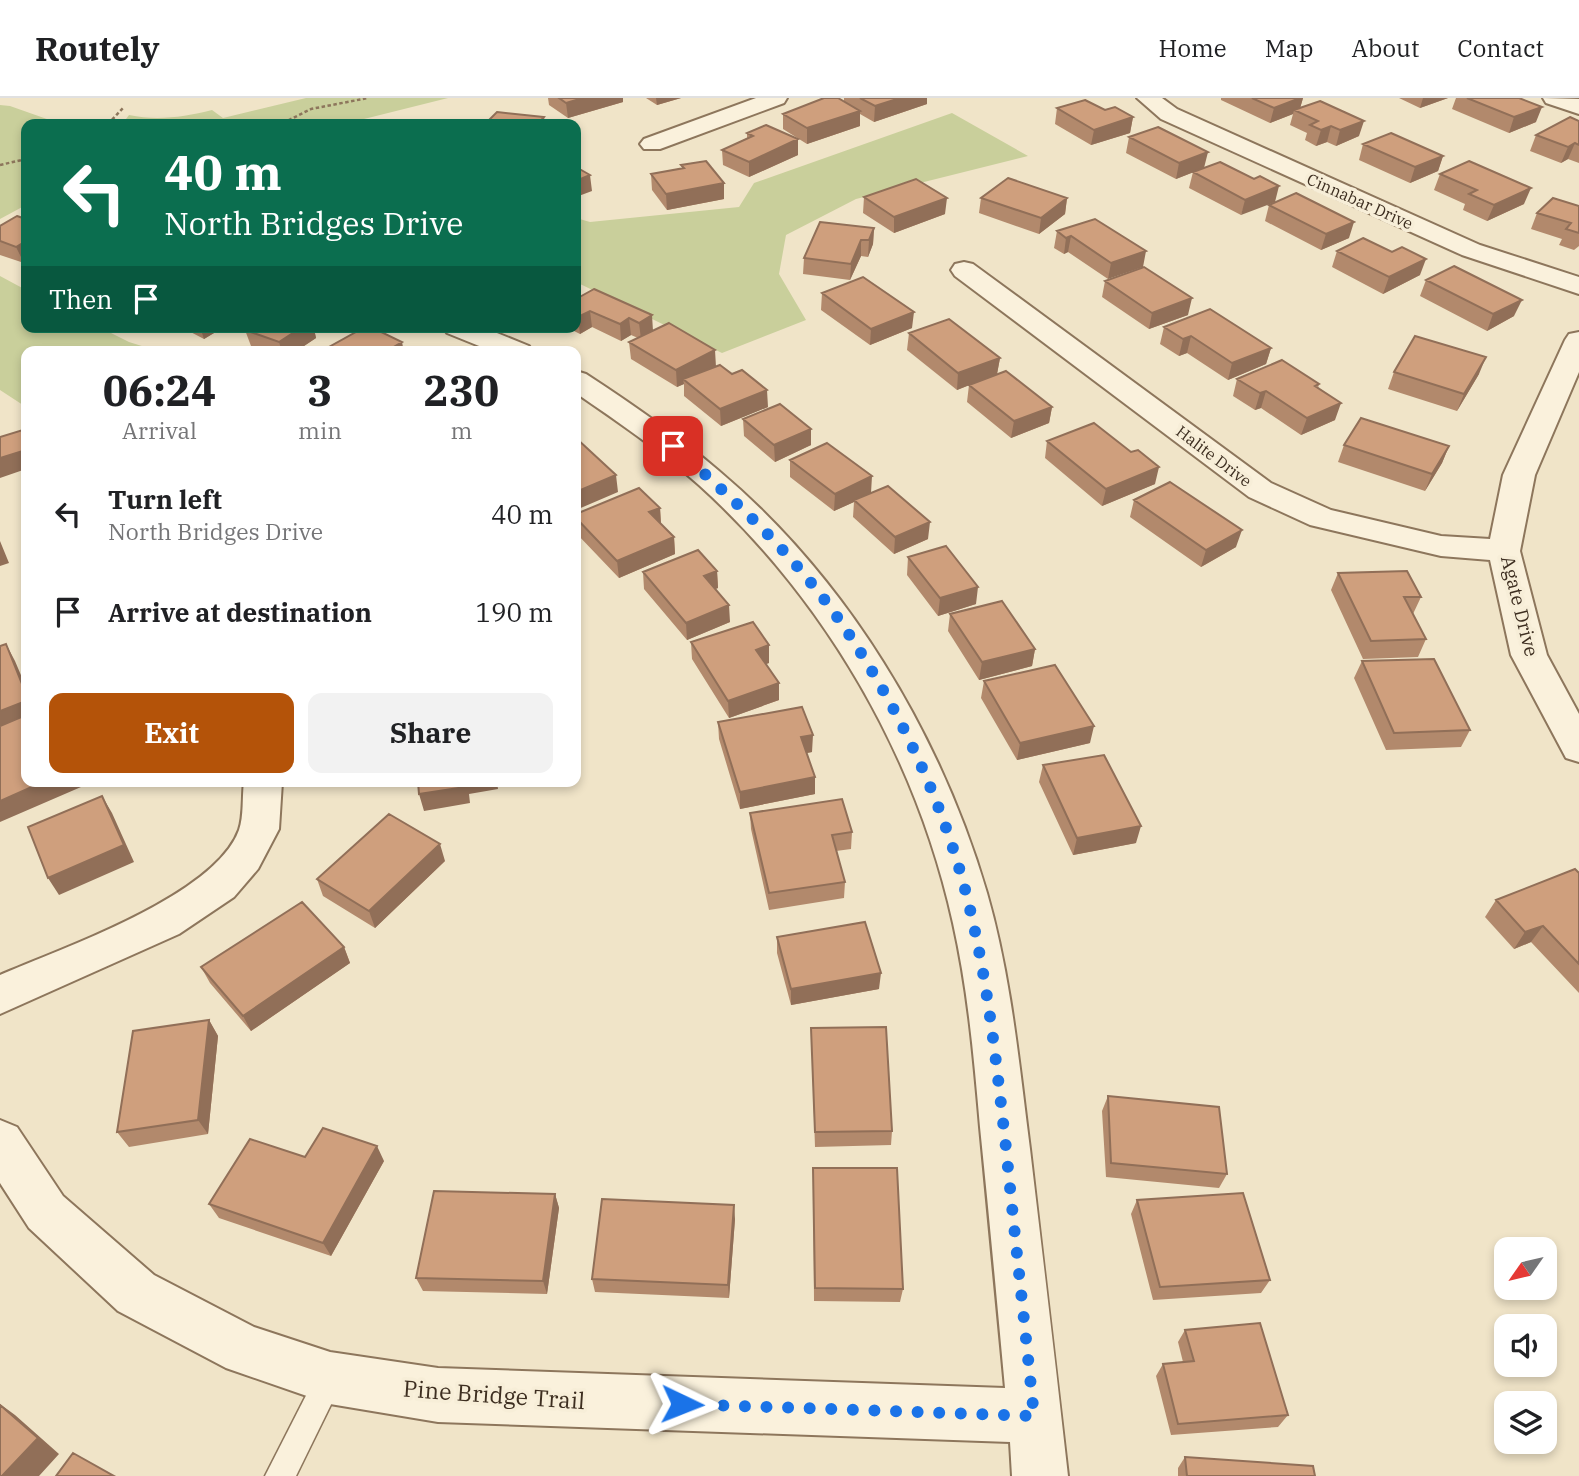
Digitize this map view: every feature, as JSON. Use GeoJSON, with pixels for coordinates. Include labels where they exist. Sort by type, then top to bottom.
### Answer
{"type":"FeatureCollection","features":[{"type":"Feature","properties":{"kind":"street"},"geometry":{"type":"LineString","coordinates":[[652,144],[776,98]]}},
{"type":"Feature","properties":{"kind":"street","name":"Cinnabar Drive"},"geometry":{"type":"LineString","coordinates":[[1148,98],[1169,114],[1459,245],[1579,286]]}},
{"type":"Feature","properties":{"kind":"street"},"geometry":{"type":"LineString","coordinates":[[1554,98],[1579,107]]}},
{"type":"Feature","properties":{"kind":"street","name":"Halite Drive"},"geometry":{"type":"LineString","coordinates":[[964,270],[1260,490],[1334,522],[1441,546],[1504,551]]}},
{"type":"Feature","properties":{"kind":"street"},"geometry":{"type":"LineString","coordinates":[[472,333],[504,346]]}},
{"type":"Feature","properties":{"kind":"street","name":"Agate Drive"},"geometry":{"type":"LineString","coordinates":[[1579,340],[1520,475],[1504,551],[1529,655],[1579,748]]}},
{"type":"Feature","properties":{"kind":"street"},"geometry":{"type":"LineString","coordinates":[[581,383],[623,409],[673,446],[735,501],[787,554],[845,628],[888,699],[934,797],[966,891],[990,999],[1040,1476]]}},
{"type":"Feature","properties":{"kind":"street"},"geometry":{"type":"LineString","coordinates":[[0,995],[164,922],[220,885],[244,858],[259,829],[263,787]]}},
{"type":"Feature","properties":{"kind":"street","name":"Pine Bridge Trail"},"geometry":{"type":"LineString","coordinates":[[0,1142],[46,1212],[136,1293],[244,1350],[330,1378],[438,1395],[1034,1416]]}},
{"type":"Feature","properties":{"kind":"lane"},"geometry":{"type":"LineString","coordinates":[[280,1476],[330,1378]]}},
{"type":"Feature","properties":{"kind":"path"},"geometry":{"type":"LineString","coordinates":[[291,119],[311,109],[368,98]]}},
{"type":"Feature","properties":{"kind":"path"},"geometry":{"type":"LineString","coordinates":[[113,119],[123,108]]}},
{"type":"Feature","properties":{"kind":"path"},"geometry":{"type":"LineString","coordinates":[[0,165],[21,160]]}},
{"type":"Feature","properties":{"kind":"green space"},"geometry":{"type":"Polygon","coordinates":[[[306,98],[448,98],[364,119],[126,119],[129,115],[170,117],[212,110],[223,118],[306,98]]]}},
{"type":"Feature","properties":{"kind":"green space"},"geometry":{"type":"Polygon","coordinates":[[[0,105],[47,119],[21,119],[21,208],[0,219],[0,105]]]}},
{"type":"Feature","properties":{"kind":"green space"},"geometry":{"type":"Polygon","coordinates":[[[952,113],[1028,156],[856,199],[786,235],[779,274],[806,320],[722,353],[581,284],[581,219],[590,222],[739,207],[754,183],[952,113]]]}},
{"type":"Feature","properties":{"kind":"green space"},"geometry":{"type":"Polygon","coordinates":[[[0,276],[21,287],[21,333],[111,333],[142,346],[21,346],[21,404],[0,390],[0,276]]]}},
{"type":"Feature","properties":{"kind":"building"},"geometry":{"type":"Polygon","coordinates":[[[559,98],[583,98],[566,103],[559,98]]]}},
{"type":"Feature","properties":{"kind":"building"},"geometry":{"type":"Polygon","coordinates":[[[824,98],[838,98],[860,111],[807,128],[783,114],[824,98]]]}},
{"type":"Feature","properties":{"kind":"building"},"geometry":{"type":"Polygon","coordinates":[[[860,98],[900,98],[875,106],[860,98]]]}},
{"type":"Feature","properties":{"kind":"building"},"geometry":{"type":"Polygon","coordinates":[[[1252,98],[1300,98],[1274,108],[1252,98]]]}},
{"type":"Feature","properties":{"kind":"building"},"geometry":{"type":"Polygon","coordinates":[[[1467,98],[1519,98],[1542,107],[1514,117],[1467,98]]]}},
{"type":"Feature","properties":{"kind":"building"},"geometry":{"type":"Polygon","coordinates":[[[1085,100],[1105,110],[1115,107],[1133,117],[1094,130],[1057,108],[1085,100]]]}},
{"type":"Feature","properties":{"kind":"building"},"geometry":{"type":"Polygon","coordinates":[[[1320,101],[1364,121],[1340,130],[1331,126],[1321,130],[1310,125],[1318,121],[1294,110],[1320,101]]]}},
{"type":"Feature","properties":{"kind":"building"},"geometry":{"type":"Polygon","coordinates":[[[497,112],[544,117],[542,119],[490,119],[497,112]]]}},
{"type":"Feature","properties":{"kind":"building"},"geometry":{"type":"Polygon","coordinates":[[[1570,117],[1579,121],[1579,145],[1575,143],[1568,147],[1536,135],[1570,117]]]}},
{"type":"Feature","properties":{"kind":"building"},"geometry":{"type":"Polygon","coordinates":[[[766,125],[798,139],[749,162],[722,150],[753,136],[747,133],[766,125]]]}},
{"type":"Feature","properties":{"kind":"building"},"geometry":{"type":"Polygon","coordinates":[[[1158,127],[1208,152],[1179,163],[1129,137],[1158,127]]]}},
{"type":"Feature","properties":{"kind":"building"},"geometry":{"type":"Polygon","coordinates":[[[1391,133],[1443,156],[1415,167],[1363,144],[1391,133]]]}},
{"type":"Feature","properties":{"kind":"building"},"geometry":{"type":"Polygon","coordinates":[[[706,161],[724,183],[666,194],[651,174],[684,168],[681,165],[706,161]]]}},
{"type":"Feature","properties":{"kind":"building"},"geometry":{"type":"Polygon","coordinates":[[[1469,161],[1531,188],[1494,205],[1469,194],[1477,190],[1440,174],[1469,161]]]}},
{"type":"Feature","properties":{"kind":"building"},"geometry":{"type":"Polygon","coordinates":[[[1220,162],[1254,179],[1260,176],[1279,186],[1245,200],[1193,172],[1220,162]]]}},
{"type":"Feature","properties":{"kind":"building"},"geometry":{"type":"Polygon","coordinates":[[[581,170],[590,175],[581,179],[581,170]]]}},
{"type":"Feature","properties":{"kind":"building"},"geometry":{"type":"Polygon","coordinates":[[[1008,178],[1067,198],[1041,218],[981,198],[1008,178]]]}},
{"type":"Feature","properties":{"kind":"building"},"geometry":{"type":"Polygon","coordinates":[[[916,179],[947,198],[894,217],[864,197],[916,179]]]}},
{"type":"Feature","properties":{"kind":"building"},"geometry":{"type":"Polygon","coordinates":[[[1296,193],[1354,222],[1326,234],[1269,205],[1296,193]]]}},
{"type":"Feature","properties":{"kind":"building"},"geometry":{"type":"Polygon","coordinates":[[[1553,198],[1579,206],[1579,233],[1566,229],[1571,223],[1537,213],[1553,198]]]}},
{"type":"Feature","properties":{"kind":"building"},"geometry":{"type":"Polygon","coordinates":[[[17,216],[21,217],[21,244],[16,247],[0,241],[0,226],[17,216]]]}},
{"type":"Feature","properties":{"kind":"building"},"geometry":{"type":"Polygon","coordinates":[[[1095,219],[1146,251],[1111,263],[1071,236],[1066,238],[1057,231],[1095,219]]]}},
{"type":"Feature","properties":{"kind":"building"},"geometry":{"type":"Polygon","coordinates":[[[820,222],[874,228],[869,240],[861,240],[851,264],[804,258],[820,222]]]}},
{"type":"Feature","properties":{"kind":"building"},"geometry":{"type":"Polygon","coordinates":[[[1363,238],[1392,252],[1402,247],[1426,259],[1389,277],[1337,251],[1363,238]]]}},
{"type":"Feature","properties":{"kind":"building"},"geometry":{"type":"Polygon","coordinates":[[[1454,266],[1522,300],[1493,314],[1426,280],[1454,266]]]}},
{"type":"Feature","properties":{"kind":"building"},"geometry":{"type":"Polygon","coordinates":[[[1144,267],[1192,298],[1152,313],[1105,281],[1144,267]]]}},
{"type":"Feature","properties":{"kind":"building"},"geometry":{"type":"Polygon","coordinates":[[[863,277],[914,312],[871,329],[822,293],[863,277]]]}},
{"type":"Feature","properties":{"kind":"building"},"geometry":{"type":"Polygon","coordinates":[[[594,289],[652,315],[639,323],[629,318],[620,324],[590,311],[581,316],[581,296],[594,289]]]}},
{"type":"Feature","properties":{"kind":"building"},"geometry":{"type":"Polygon","coordinates":[[[1210,309],[1271,348],[1232,363],[1191,336],[1183,339],[1164,327],[1210,309]]]}},
{"type":"Feature","properties":{"kind":"building"},"geometry":{"type":"Polygon","coordinates":[[[949,319],[1000,358],[958,373],[909,333],[949,319]]]}},
{"type":"Feature","properties":{"kind":"building"},"geometry":{"type":"Polygon","coordinates":[[[669,323],[715,350],[676,370],[629,342],[669,323]]]}},
{"type":"Feature","properties":{"kind":"building"},"geometry":{"type":"Polygon","coordinates":[[[254,333],[293,333],[279,342],[254,333]]]}},
{"type":"Feature","properties":{"kind":"building"},"geometry":{"type":"Polygon","coordinates":[[[354,333],[383,333],[402,342],[395,346],[331,346],[354,333]]]}},
{"type":"Feature","properties":{"kind":"building"},"geometry":{"type":"Polygon","coordinates":[[[1415,336],[1486,357],[1464,394],[1394,372],[1415,336]]]}},
{"type":"Feature","properties":{"kind":"building"},"geometry":{"type":"Polygon","coordinates":[[[1282,360],[1319,384],[1315,386],[1341,403],[1307,418],[1266,391],[1260,393],[1237,379],[1282,360]]]}},
{"type":"Feature","properties":{"kind":"building"},"geometry":{"type":"Polygon","coordinates":[[[720,365],[732,374],[742,370],[767,390],[720,409],[683,379],[720,365]]]}},
{"type":"Feature","properties":{"kind":"building"},"geometry":{"type":"Polygon","coordinates":[[[1006,371],[1052,407],[1014,421],[969,385],[1006,371]]]}},
{"type":"Feature","properties":{"kind":"building"},"geometry":{"type":"Polygon","coordinates":[[[780,404],[811,429],[774,445],[743,419],[780,404]]]}},
{"type":"Feature","properties":{"kind":"building"},"geometry":{"type":"Polygon","coordinates":[[[1361,418],[1449,446],[1432,474],[1344,445],[1361,418]]]}},
{"type":"Feature","properties":{"kind":"building"},"geometry":{"type":"Polygon","coordinates":[[[1094,423],[1131,452],[1138,450],[1159,467],[1106,489],[1047,441],[1094,423]]]}},
{"type":"Feature","properties":{"kind":"building"},"geometry":{"type":"Polygon","coordinates":[[[21,431],[21,452],[0,458],[0,437],[21,431]]]}},
{"type":"Feature","properties":{"kind":"building"},"geometry":{"type":"Polygon","coordinates":[[[581,443],[616,475],[581,490],[581,443]]]}},
{"type":"Feature","properties":{"kind":"building"},"geometry":{"type":"Polygon","coordinates":[[[827,443],[872,476],[835,494],[790,460],[827,443]]]}},
{"type":"Feature","properties":{"kind":"building"},"geometry":{"type":"Polygon","coordinates":[[[1170,482],[1242,530],[1206,550],[1134,500],[1170,482]]]}},
{"type":"Feature","properties":{"kind":"building"},"geometry":{"type":"Polygon","coordinates":[[[888,486],[930,522],[895,537],[854,500],[888,486]]]}},
{"type":"Feature","properties":{"kind":"building"},"geometry":{"type":"Polygon","coordinates":[[[639,488],[660,508],[649,512],[674,537],[617,561],[581,523],[581,512],[639,488]]]}},
{"type":"Feature","properties":{"kind":"building"},"geometry":{"type":"Polygon","coordinates":[[[946,546],[978,587],[940,598],[908,557],[946,546]]]}},
{"type":"Feature","properties":{"kind":"building"},"geometry":{"type":"Polygon","coordinates":[[[698,550],[717,571],[704,576],[729,605],[686,623],[643,572],[698,550]]]}},
{"type":"Feature","properties":{"kind":"building"},"geometry":{"type":"Polygon","coordinates":[[[1407,571],[1421,597],[1404,597],[1426,639],[1371,641],[1338,573],[1407,571]]]}},
{"type":"Feature","properties":{"kind":"building"},"geometry":{"type":"Polygon","coordinates":[[[1002,601],[1035,649],[982,662],[950,614],[1002,601]]]}},
{"type":"Feature","properties":{"kind":"building"},"geometry":{"type":"Polygon","coordinates":[[[753,622],[769,645],[756,650],[779,683],[728,701],[691,642],[753,622]]]}},
{"type":"Feature","properties":{"kind":"building"},"geometry":{"type":"Polygon","coordinates":[[[6,644],[21,682],[21,703],[0,711],[0,646],[6,644]]]}},
{"type":"Feature","properties":{"kind":"building"},"geometry":{"type":"Polygon","coordinates":[[[1434,659],[1470,730],[1394,733],[1362,661],[1434,659]]]}},
{"type":"Feature","properties":{"kind":"building"},"geometry":{"type":"Polygon","coordinates":[[[1055,665],[1094,726],[1020,743],[984,681],[1055,665]]]}},
{"type":"Feature","properties":{"kind":"building"},"geometry":{"type":"Polygon","coordinates":[[[802,707],[813,735],[801,737],[815,777],[740,792],[718,722],[802,707]]]}},
{"type":"Feature","properties":{"kind":"building"},"geometry":{"type":"Polygon","coordinates":[[[21,717],[21,787],[32,787],[0,801],[0,726],[21,717]]]}},
{"type":"Feature","properties":{"kind":"building"},"geometry":{"type":"Polygon","coordinates":[[[1104,755],[1141,826],[1077,838],[1043,765],[1104,755]]]}},
{"type":"Feature","properties":{"kind":"building"},"geometry":{"type":"Polygon","coordinates":[[[418,787],[465,787],[419,794],[418,787]]]}},
{"type":"Feature","properties":{"kind":"building"},"geometry":{"type":"Polygon","coordinates":[[[102,796],[124,845],[48,878],[28,827],[102,796]]]}},
{"type":"Feature","properties":{"kind":"building"},"geometry":{"type":"Polygon","coordinates":[[[842,799],[852,832],[832,835],[845,882],[769,893],[750,813],[842,799]]]}},
{"type":"Feature","properties":{"kind":"building"},"geometry":{"type":"Polygon","coordinates":[[[389,814],[440,844],[369,911],[317,879],[389,814]]]}},
{"type":"Feature","properties":{"kind":"building"},"geometry":{"type":"Polygon","coordinates":[[[1575,869],[1579,873],[1579,964],[1543,926],[1525,932],[1496,900],[1575,869]]]}},
{"type":"Feature","properties":{"kind":"building"},"geometry":{"type":"Polygon","coordinates":[[[302,902],[344,947],[243,1016],[201,967],[302,902]]]}},
{"type":"Feature","properties":{"kind":"building"},"geometry":{"type":"Polygon","coordinates":[[[865,922],[881,973],[791,989],[777,937],[865,922]]]}},
{"type":"Feature","properties":{"kind":"building"},"geometry":{"type":"Polygon","coordinates":[[[209,1020],[198,1120],[117,1132],[133,1031],[209,1020]]]}},
{"type":"Feature","properties":{"kind":"building"},"geometry":{"type":"Polygon","coordinates":[[[886,1027],[892,1131],[815,1132],[811,1028],[886,1027]]]}},
{"type":"Feature","properties":{"kind":"building"},"geometry":{"type":"Polygon","coordinates":[[[1108,1096],[1219,1107],[1227,1174],[1111,1163],[1108,1096]]]}},
{"type":"Feature","properties":{"kind":"building"},"geometry":{"type":"Polygon","coordinates":[[[323,1128],[377,1146],[323,1243],[209,1204],[250,1139],[305,1157],[323,1128]]]}},
{"type":"Feature","properties":{"kind":"building"},"geometry":{"type":"Polygon","coordinates":[[[813,1168],[897,1168],[903,1289],[815,1288],[813,1168]]]}},
{"type":"Feature","properties":{"kind":"building"},"geometry":{"type":"Polygon","coordinates":[[[434,1191],[555,1194],[543,1281],[416,1278],[434,1191]]]}},
{"type":"Feature","properties":{"kind":"building"},"geometry":{"type":"Polygon","coordinates":[[[1243,1193],[1270,1280],[1160,1287],[1137,1200],[1243,1193]]]}},
{"type":"Feature","properties":{"kind":"building"},"geometry":{"type":"Polygon","coordinates":[[[602,1199],[734,1205],[728,1285],[592,1279],[602,1199]]]}},
{"type":"Feature","properties":{"kind":"building"},"geometry":{"type":"Polygon","coordinates":[[[1260,1323],[1288,1415],[1178,1424],[1163,1364],[1194,1361],[1185,1330],[1260,1323]]]}},
{"type":"Feature","properties":{"kind":"building"},"geometry":{"type":"Polygon","coordinates":[[[0,1405],[38,1438],[2,1476],[0,1476],[0,1405]]]}},
{"type":"Feature","properties":{"kind":"building"},"geometry":{"type":"Polygon","coordinates":[[[73,1453],[114,1476],[56,1476],[73,1453]]]}},
{"type":"Feature","properties":{"kind":"building"},"geometry":{"type":"Polygon","coordinates":[[[1185,1457],[1313,1466],[1315,1476],[1187,1476],[1185,1457]]]}},
{"type":"Feature","properties":{"kind":"route"},"geometry":{"type":"LineString","coordinates":[[673,446],[735,501],[787,554],[845,628],[888,699],[934,797],[966,891],[990,999],[1034,1416],[682,1404]]}}]}
